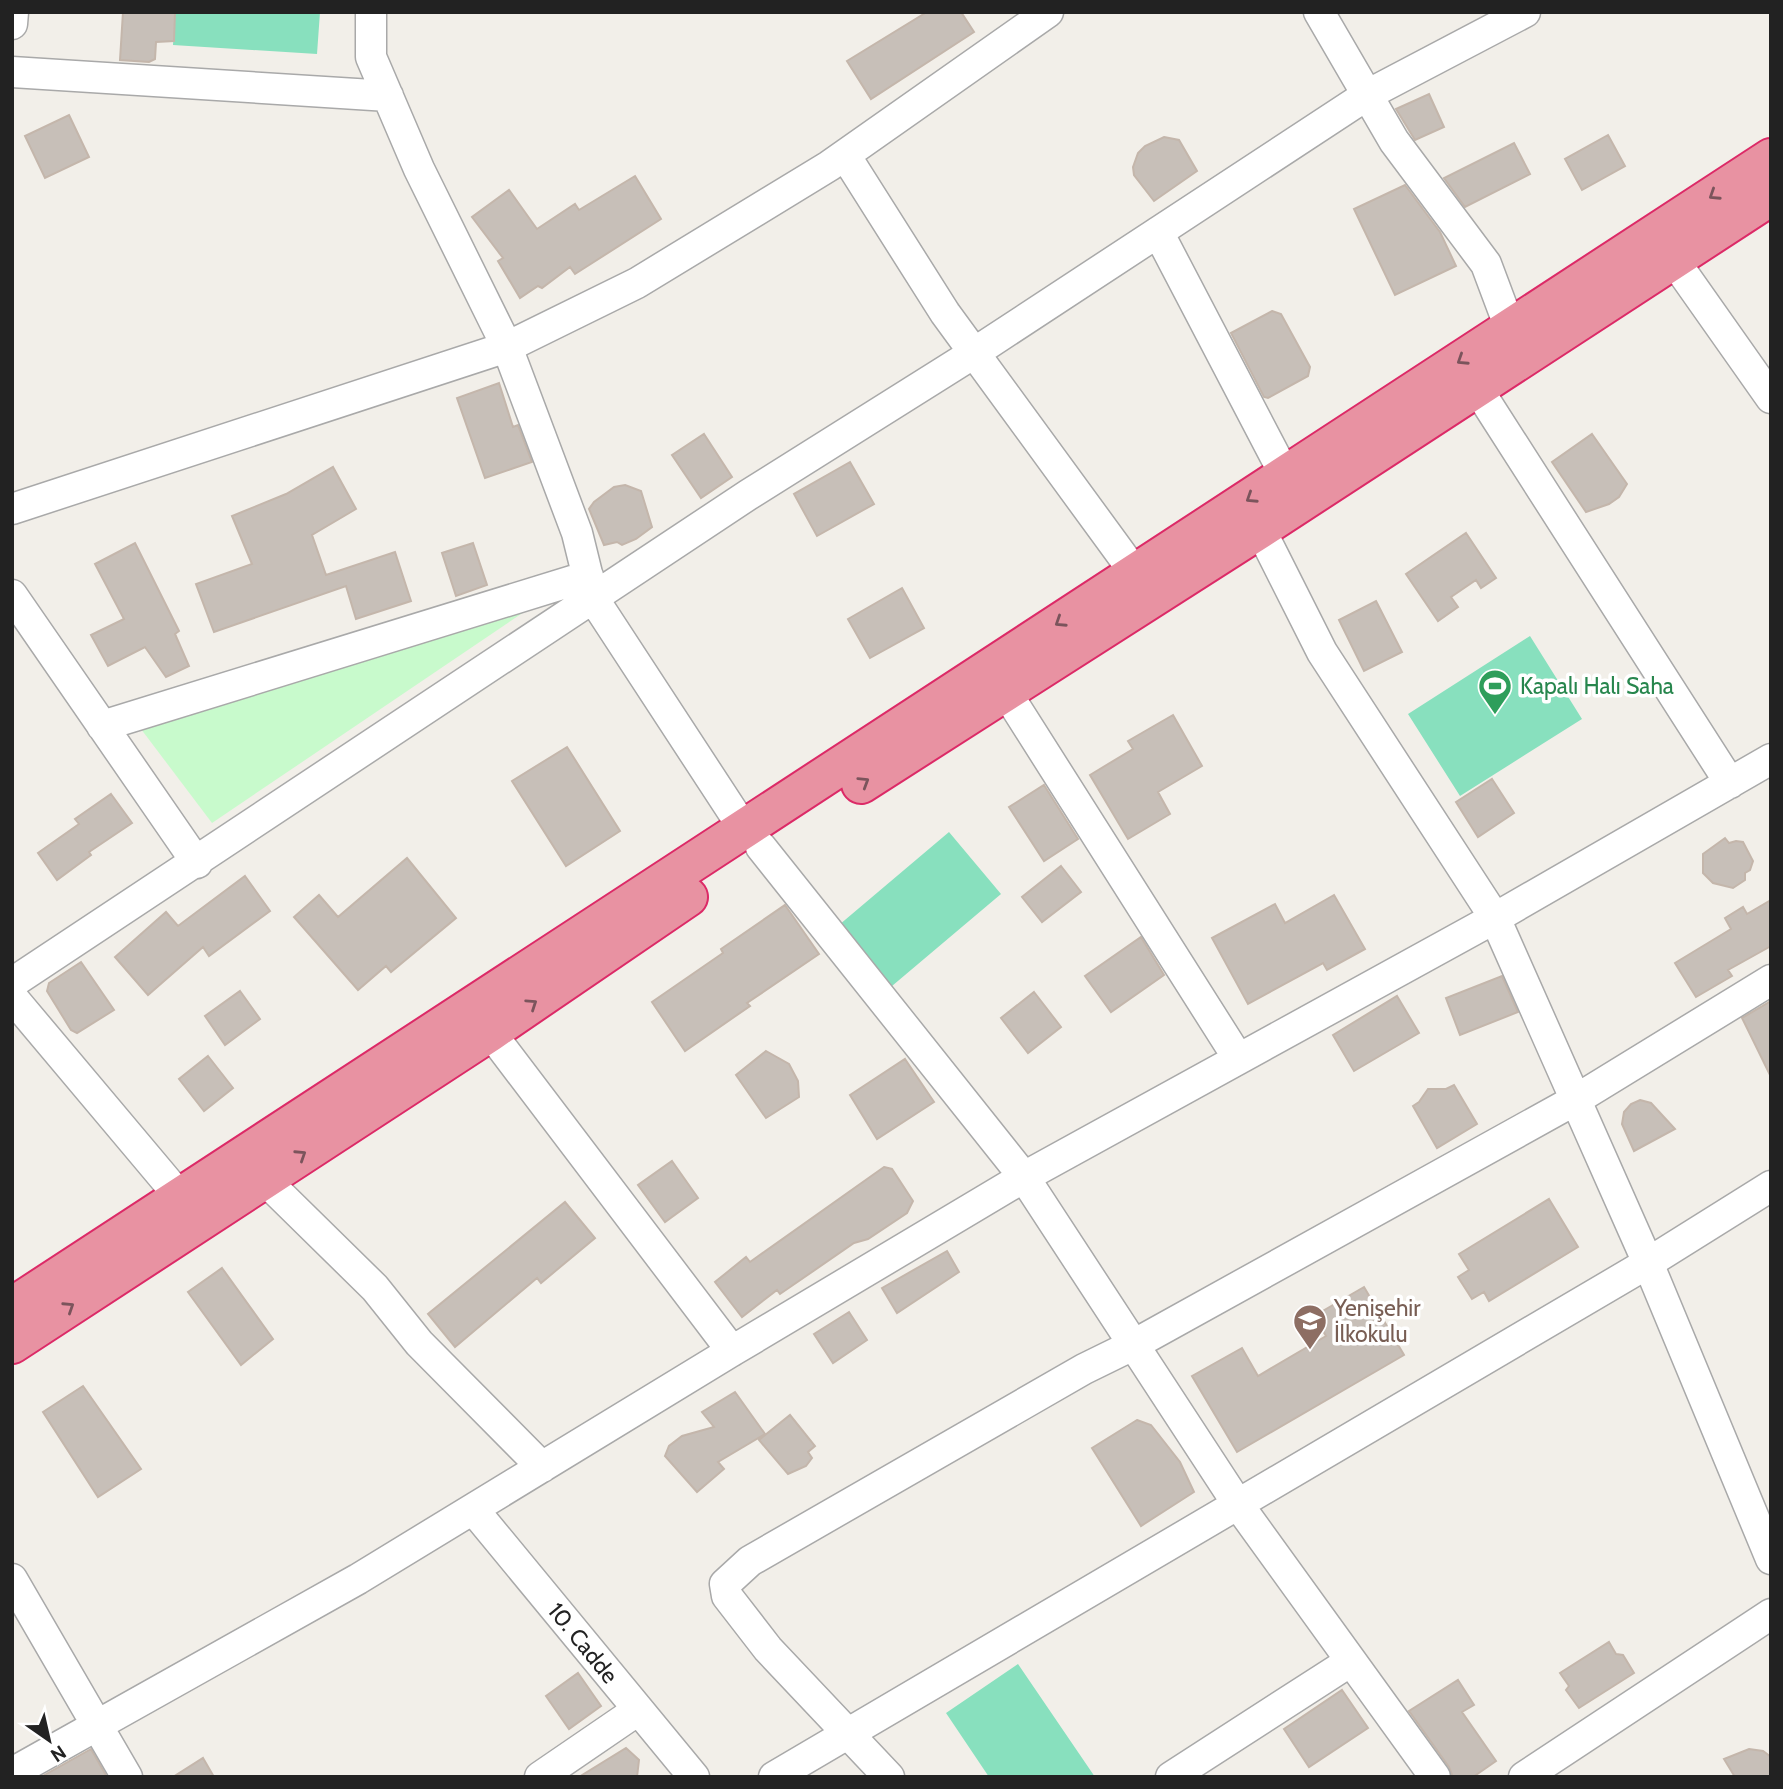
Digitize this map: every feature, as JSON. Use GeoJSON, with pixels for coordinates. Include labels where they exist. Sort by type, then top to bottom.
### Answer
{"type":"FeatureCollection","features":[{"type":"Feature","properties":{"kind":"highway"},"geometry":{"type":"LineString","coordinates":[[12,1344],[490,1032],[752,838],[1135,573],[1771,158]]}},
{"type":"Feature","properties":{"kind":"highway"},"geometry":{"type":"LineString","coordinates":[[12,1307],[752,838],[1006,692],[1771,196]]}},
{"type":"Feature","properties":{"kind":"street"},"geometry":{"type":"LineString","coordinates":[[12,24],[13,12]]}},
{"type":"Feature","properties":{"kind":"street"},"geometry":{"type":"LineString","coordinates":[[371,12],[371,57],[419,169],[507,347],[577,533],[590,587],[752,838],[1024,1177],[1237,1503],[1435,1777]]}},
{"type":"Feature","properties":{"kind":"street"},"geometry":{"type":"LineString","coordinates":[[12,509],[507,347],[637,283],[845,155],[1048,12]]}},
{"type":"Feature","properties":{"kind":"street"},"geometry":{"type":"LineString","coordinates":[[1319,12],[1394,141],[1486,264],[1510,328]]}},
{"type":"Feature","properties":{"kind":"street"},"geometry":{"type":"LineString","coordinates":[[12,984],[197,863],[590,587],[748,495],[974,353],[1367,95],[1525,12]]}},
{"type":"Feature","properties":{"kind":"street"},"geometry":{"type":"LineString","coordinates":[[12,72],[388,96]]}},
{"type":"Feature","properties":{"kind":"street"},"geometry":{"type":"LineString","coordinates":[[845,155],[945,313],[1135,573]]}},
{"type":"Feature","properties":{"kind":"street"},"geometry":{"type":"LineString","coordinates":[[1158,232],[1285,475]]}},
{"type":"Feature","properties":{"kind":"street"},"geometry":{"type":"LineString","coordinates":[[1673,260],[1771,398]]}},
{"type":"Feature","properties":{"kind":"street"},"geometry":{"type":"LineString","coordinates":[[1477,388],[1730,783]]}},
{"type":"Feature","properties":{"kind":"street"},"geometry":{"type":"LineString","coordinates":[[1260,529],[1322,652],[1495,918],[1648,1263],[1771,1559]]}},
{"type":"Feature","properties":{"kind":"street"},"geometry":{"type":"LineString","coordinates":[[102,726],[590,587]]}},
{"type":"Feature","properties":{"kind":"street"},"geometry":{"type":"LineString","coordinates":[[12,595],[197,863]]}},
{"type":"Feature","properties":{"kind":"street"},"geometry":{"type":"LineString","coordinates":[[1006,692],[1238,1058]]}},
{"type":"Feature","properties":{"kind":"street"},"geometry":{"type":"LineString","coordinates":[[12,1773],[358,1579],[1024,1177],[1495,918],[1771,759]]}},
{"type":"Feature","properties":{"kind":"street"},"geometry":{"type":"LineString","coordinates":[[889,1777],[751,1628],[727,1596],[725,1584],[737,1572],[762,1554],[1084,1369],[1135,1344],[1577,1099],[1771,980]]}},
{"type":"Feature","properties":{"kind":"street"},"geometry":{"type":"LineString","coordinates":[[12,997],[181,1198]]}},
{"type":"Feature","properties":{"kind":"street"},"geometry":{"type":"LineString","coordinates":[[490,1032],[733,1351]]}},
{"type":"Feature","properties":{"kind":"street"},"geometry":{"type":"LineString","coordinates":[[264,1179],[375,1288],[419,1343],[542,1467]]}},
{"type":"Feature","properties":{"kind":"street"},"geometry":{"type":"LineString","coordinates":[[774,1777],[846,1732],[1648,1263],[1771,1186]]}},
{"type":"Feature","properties":{"kind":"street","name":"10. Cadde"},"geometry":{"type":"LineString","coordinates":[[473,1509],[694,1777]]}},
{"type":"Feature","properties":{"kind":"street"},"geometry":{"type":"LineString","coordinates":[[12,1579],[127,1777]]}},
{"type":"Feature","properties":{"kind":"street"},"geometry":{"type":"LineString","coordinates":[[1524,1777],[1771,1614]]}},
{"type":"Feature","properties":{"kind":"street"},"geometry":{"type":"LineString","coordinates":[[1171,1777],[1351,1661]]}},
{"type":"Feature","properties":{"kind":"street"},"geometry":{"type":"LineString","coordinates":[[540,1777],[638,1710]]}},
{"type":"Feature","properties":{"kind":"green space"},"geometry":{"type":"Polygon","coordinates":[[[175,12],[320,12],[317,54],[173,45],[175,12]]]}},
{"type":"Feature","properties":{"kind":"green space"},"geometry":{"type":"Polygon","coordinates":[[[530,608],[212,823],[141,729],[530,608]]]}},
{"type":"Feature","properties":{"kind":"green space","name":"Kapalı Halı Saha"},"geometry":{"type":"Polygon","coordinates":[[[1530,636],[1582,719],[1460,796],[1408,714],[1530,636]]]}},
{"type":"Feature","properties":{"kind":"green space"},"geometry":{"type":"Polygon","coordinates":[[[949,832],[1001,894],[892,986],[839,925],[949,832]]]}},
{"type":"Feature","properties":{"kind":"green space"},"geometry":{"type":"Polygon","coordinates":[[[1018,1664],[1095,1777],[989,1777],[946,1713],[1018,1664]]]}},
{"type":"Feature","properties":{"kind":"building"},"geometry":{"type":"Polygon","coordinates":[[[123,12],[175,12],[174,41],[156,42],[155,59],[149,62],[120,60],[123,12]]]}},
{"type":"Feature","properties":{"kind":"building"},"geometry":{"type":"Polygon","coordinates":[[[927,12],[961,12],[974,32],[871,99],[847,61],[927,12]]]}},
{"type":"Feature","properties":{"kind":"building"},"geometry":{"type":"Polygon","coordinates":[[[1429,94],[1444,127],[1415,140],[1396,109],[1429,94]]]}},
{"type":"Feature","properties":{"kind":"building"},"geometry":{"type":"Polygon","coordinates":[[[69,115],[89,157],[45,178],[25,136],[69,115]]]}},
{"type":"Feature","properties":{"kind":"building"},"geometry":{"type":"Polygon","coordinates":[[[1608,135],[1625,166],[1582,190],[1565,159],[1608,135]]]}},
{"type":"Feature","properties":{"kind":"building"},"geometry":{"type":"Polygon","coordinates":[[[1164,137],[1179,140],[1197,171],[1154,201],[1134,175],[1133,167],[1138,153],[1145,146],[1164,137]]]}},
{"type":"Feature","properties":{"kind":"building"},"geometry":{"type":"Polygon","coordinates":[[[1514,143],[1530,174],[1465,207],[1444,178],[1514,143]]]}},
{"type":"Feature","properties":{"kind":"building"},"geometry":{"type":"Polygon","coordinates":[[[635,176],[661,219],[575,274],[570,267],[542,288],[538,286],[520,298],[498,261],[503,258],[472,217],[509,190],[537,229],[575,204],[579,210],[635,176]]]}},
{"type":"Feature","properties":{"kind":"building"},"geometry":{"type":"Polygon","coordinates":[[[1405,185],[1440,232],[1456,266],[1395,295],[1354,209],[1405,185]]]}},
{"type":"Feature","properties":{"kind":"building"},"geometry":{"type":"Polygon","coordinates":[[[1272,311],[1281,314],[1310,367],[1308,376],[1268,398],[1264,397],[1231,333],[1272,311]]]}},
{"type":"Feature","properties":{"kind":"building"},"geometry":{"type":"Polygon","coordinates":[[[499,383],[513,427],[518,425],[532,462],[485,478],[457,398],[499,383]]]}},
{"type":"Feature","properties":{"kind":"building"},"geometry":{"type":"Polygon","coordinates":[[[704,434],[732,477],[701,498],[672,455],[704,434]]]}},
{"type":"Feature","properties":{"kind":"building"},"geometry":{"type":"Polygon","coordinates":[[[1592,434],[1627,484],[1619,497],[1609,504],[1586,512],[1552,462],[1592,434]]]}},
{"type":"Feature","properties":{"kind":"building"},"geometry":{"type":"Polygon","coordinates":[[[850,462],[874,504],[817,536],[794,494],[850,462]]]}},
{"type":"Feature","properties":{"kind":"building"},"geometry":{"type":"Polygon","coordinates":[[[333,467],[356,509],[312,535],[326,575],[395,552],[411,601],[356,619],[346,586],[214,632],[196,584],[252,564],[232,516],[286,494],[333,467]]]}},
{"type":"Feature","properties":{"kind":"building"},"geometry":{"type":"Polygon","coordinates":[[[625,485],[641,491],[652,527],[622,545],[617,542],[604,545],[589,509],[614,487],[625,485]]]}},
{"type":"Feature","properties":{"kind":"building"},"geometry":{"type":"Polygon","coordinates":[[[1466,533],[1496,578],[1481,588],[1476,580],[1451,597],[1458,607],[1438,621],[1406,574],[1466,533]]]}},
{"type":"Feature","properties":{"kind":"building"},"geometry":{"type":"Polygon","coordinates":[[[135,543],[179,631],[175,634],[189,666],[166,677],[145,647],[108,666],[91,635],[124,619],[95,564],[135,543]]]}},
{"type":"Feature","properties":{"kind":"building"},"geometry":{"type":"Polygon","coordinates":[[[473,543],[487,585],[456,596],[442,553],[473,543]]]}},
{"type":"Feature","properties":{"kind":"building"},"geometry":{"type":"Polygon","coordinates":[[[902,588],[924,628],[870,658],[848,619],[902,588]]]}},
{"type":"Feature","properties":{"kind":"building"},"geometry":{"type":"Polygon","coordinates":[[[1376,601],[1402,652],[1364,671],[1339,620],[1376,601]]]}},
{"type":"Feature","properties":{"kind":"building"},"geometry":{"type":"Polygon","coordinates":[[[1173,715],[1202,766],[1158,792],[1170,814],[1128,839],[1090,775],[1133,749],[1128,741],[1173,715]]]}},
{"type":"Feature","properties":{"kind":"building"},"geometry":{"type":"Polygon","coordinates":[[[567,747],[620,831],[566,866],[512,781],[567,747]]]}},
{"type":"Feature","properties":{"kind":"building"},"geometry":{"type":"Polygon","coordinates":[[[1492,779],[1514,813],[1478,837],[1456,802],[1492,779]]]}},
{"type":"Feature","properties":{"kind":"building"},"geometry":{"type":"Polygon","coordinates":[[[1044,785],[1078,839],[1044,861],[1009,807],[1044,785]]]}},
{"type":"Feature","properties":{"kind":"building"},"geometry":{"type":"Polygon","coordinates":[[[111,794],[132,823],[89,852],[91,855],[57,880],[38,853],[79,824],[75,819],[111,794]]]}},
{"type":"Feature","properties":{"kind":"building"},"geometry":{"type":"Polygon","coordinates":[[[1725,838],[1729,843],[1743,842],[1753,861],[1750,870],[1745,873],[1745,880],[1733,888],[1713,883],[1703,873],[1703,854],[1725,838]]]}},
{"type":"Feature","properties":{"kind":"building"},"geometry":{"type":"Polygon","coordinates":[[[407,858],[456,918],[391,972],[386,966],[358,990],[294,917],[319,895],[338,917],[407,858]]]}},
{"type":"Feature","properties":{"kind":"building"},"geometry":{"type":"Polygon","coordinates":[[[1061,866],[1081,892],[1042,922],[1022,897],[1061,866]]]}},
{"type":"Feature","properties":{"kind":"building"},"geometry":{"type":"Polygon","coordinates":[[[245,876],[270,911],[209,956],[203,947],[148,995],[115,957],[166,912],[178,926],[245,876]]]}},
{"type":"Feature","properties":{"kind":"building"},"geometry":{"type":"Polygon","coordinates":[[[1334,895],[1365,949],[1327,970],[1323,963],[1248,1004],[1212,938],[1275,904],[1285,923],[1334,895]]]}},
{"type":"Feature","properties":{"kind":"building"},"geometry":{"type":"Polygon","coordinates":[[[1771,900],[1771,946],[1728,970],[1732,976],[1696,997],[1675,963],[1731,929],[1725,918],[1743,907],[1747,914],[1771,900]]]}},
{"type":"Feature","properties":{"kind":"building"},"geometry":{"type":"Polygon","coordinates":[[[785,905],[819,954],[747,1003],[750,1006],[685,1051],[652,1002],[723,953],[721,949],[785,905]]]}},
{"type":"Feature","properties":{"kind":"building"},"geometry":{"type":"Polygon","coordinates":[[[1141,937],[1164,975],[1111,1012],[1085,976],[1141,937]]]}},
{"type":"Feature","properties":{"kind":"building"},"geometry":{"type":"Polygon","coordinates":[[[81,962],[114,1010],[77,1033],[71,1030],[47,991],[49,983],[81,962]]]}},
{"type":"Feature","properties":{"kind":"building"},"geometry":{"type":"Polygon","coordinates":[[[1502,976],[1518,1012],[1460,1035],[1446,998],[1502,976]]]}},
{"type":"Feature","properties":{"kind":"building"},"geometry":{"type":"Polygon","coordinates":[[[240,991],[260,1019],[225,1045],[205,1016],[240,991]]]}},
{"type":"Feature","properties":{"kind":"building"},"geometry":{"type":"Polygon","coordinates":[[[1034,992],[1061,1027],[1028,1053],[1001,1018],[1034,992]]]}},
{"type":"Feature","properties":{"kind":"building"},"geometry":{"type":"Polygon","coordinates":[[[1397,996],[1419,1033],[1354,1071],[1333,1035],[1397,996]]]}},
{"type":"Feature","properties":{"kind":"building"},"geometry":{"type":"Polygon","coordinates":[[[1771,1001],[1771,1077],[1742,1018],[1771,1001]]]}},
{"type":"Feature","properties":{"kind":"building"},"geometry":{"type":"Polygon","coordinates":[[[766,1051],[789,1064],[798,1081],[799,1097],[766,1118],[736,1075],[766,1051]]]}},
{"type":"Feature","properties":{"kind":"building"},"geometry":{"type":"Polygon","coordinates":[[[208,1056],[233,1088],[204,1111],[179,1079],[208,1056]]]}},
{"type":"Feature","properties":{"kind":"building"},"geometry":{"type":"Polygon","coordinates":[[[905,1059],[934,1102],[877,1139],[850,1095],[905,1059]]]}},
{"type":"Feature","properties":{"kind":"building"},"geometry":{"type":"Polygon","coordinates":[[[1454,1085],[1477,1124],[1437,1148],[1413,1106],[1428,1089],[1446,1089],[1454,1085]]]}},
{"type":"Feature","properties":{"kind":"building"},"geometry":{"type":"Polygon","coordinates":[[[1640,1100],[1651,1103],[1675,1129],[1634,1151],[1622,1124],[1624,1112],[1631,1104],[1640,1100]]]}},
{"type":"Feature","properties":{"kind":"building"},"geometry":{"type":"Polygon","coordinates":[[[672,1161],[698,1198],[665,1222],[638,1185],[672,1161]]]}},
{"type":"Feature","properties":{"kind":"building"},"geometry":{"type":"Polygon","coordinates":[[[884,1167],[892,1169],[913,1201],[907,1213],[868,1239],[854,1243],[780,1294],[777,1290],[742,1317],[715,1282],[746,1257],[750,1262],[884,1167]]]}},
{"type":"Feature","properties":{"kind":"building"},"geometry":{"type":"Polygon","coordinates":[[[1549,1199],[1578,1247],[1489,1301],[1484,1292],[1472,1299],[1458,1277],[1469,1270],[1459,1254],[1549,1199]]]}},
{"type":"Feature","properties":{"kind":"building"},"geometry":{"type":"Polygon","coordinates":[[[565,1202],[595,1238],[541,1283],[537,1278],[455,1347],[428,1314],[565,1202]]]}},
{"type":"Feature","properties":{"kind":"building"},"geometry":{"type":"Polygon","coordinates":[[[947,1251],[959,1272],[897,1313],[882,1288],[947,1251]]]}},
{"type":"Feature","properties":{"kind":"building"},"geometry":{"type":"Polygon","coordinates":[[[222,1268],[273,1339],[241,1365],[188,1292],[222,1268]]]}},
{"type":"Feature","properties":{"kind":"building"},"geometry":{"type":"Polygon","coordinates":[[[1364,1287],[1404,1355],[1237,1452],[1192,1376],[1242,1348],[1258,1376],[1326,1336],[1314,1316],[1364,1287]]]}},
{"type":"Feature","properties":{"kind":"building"},"geometry":{"type":"Polygon","coordinates":[[[849,1312],[867,1340],[833,1363],[814,1334],[849,1312]]]}},
{"type":"Feature","properties":{"kind":"building"},"geometry":{"type":"Polygon","coordinates":[[[83,1386],[141,1469],[98,1497],[43,1412],[83,1386]]]}},
{"type":"Feature","properties":{"kind":"building"},"geometry":{"type":"Polygon","coordinates":[[[735,1392],[765,1434],[718,1462],[724,1469],[697,1492],[665,1456],[669,1446],[682,1436],[714,1427],[702,1412],[735,1392]]]}},
{"type":"Feature","properties":{"kind":"building"},"geometry":{"type":"Polygon","coordinates":[[[790,1415],[815,1446],[808,1452],[812,1458],[806,1466],[788,1474],[759,1440],[790,1415]]]}},
{"type":"Feature","properties":{"kind":"building"},"geometry":{"type":"Polygon","coordinates":[[[1137,1420],[1151,1425],[1180,1462],[1194,1492],[1141,1526],[1092,1448],[1137,1420]]]}},
{"type":"Feature","properties":{"kind":"building"},"geometry":{"type":"Polygon","coordinates":[[[1609,1642],[1616,1654],[1623,1655],[1634,1673],[1579,1708],[1566,1690],[1569,1686],[1560,1673],[1609,1642]]]}},
{"type":"Feature","properties":{"kind":"building"},"geometry":{"type":"Polygon","coordinates":[[[578,1673],[601,1706],[569,1729],[546,1696],[578,1673]]]}},
{"type":"Feature","properties":{"kind":"building"},"geometry":{"type":"Polygon","coordinates":[[[1458,1680],[1474,1705],[1462,1712],[1496,1761],[1473,1777],[1453,1777],[1449,1767],[1409,1711],[1458,1680]]]}},
{"type":"Feature","properties":{"kind":"building"},"geometry":{"type":"Polygon","coordinates":[[[1342,1690],[1368,1728],[1309,1767],[1284,1729],[1342,1690]]]}},
{"type":"Feature","properties":{"kind":"building"},"geometry":{"type":"Polygon","coordinates":[[[626,1748],[639,1760],[637,1777],[579,1777],[626,1748]]]}},
{"type":"Feature","properties":{"kind":"building"},"geometry":{"type":"Polygon","coordinates":[[[91,1749],[107,1777],[41,1777],[91,1749]]]}},
{"type":"Feature","properties":{"kind":"building"},"geometry":{"type":"Polygon","coordinates":[[[1749,1749],[1763,1751],[1771,1757],[1771,1777],[1735,1777],[1724,1759],[1749,1749]]]}},
{"type":"Feature","properties":{"kind":"building"},"geometry":{"type":"Polygon","coordinates":[[[203,1758],[214,1777],[173,1777],[203,1758]]]}},
{"type":"Feature","properties":{"kind":"place","name":"Kapalı Halı Saha"},"geometry":{"type":"Point","coordinates":[1495,716]}},
{"type":"Feature","properties":{"kind":"place","name":"Yenişehir İlkokulu"},"geometry":{"type":"Point","coordinates":[1310,1351]}}]}
